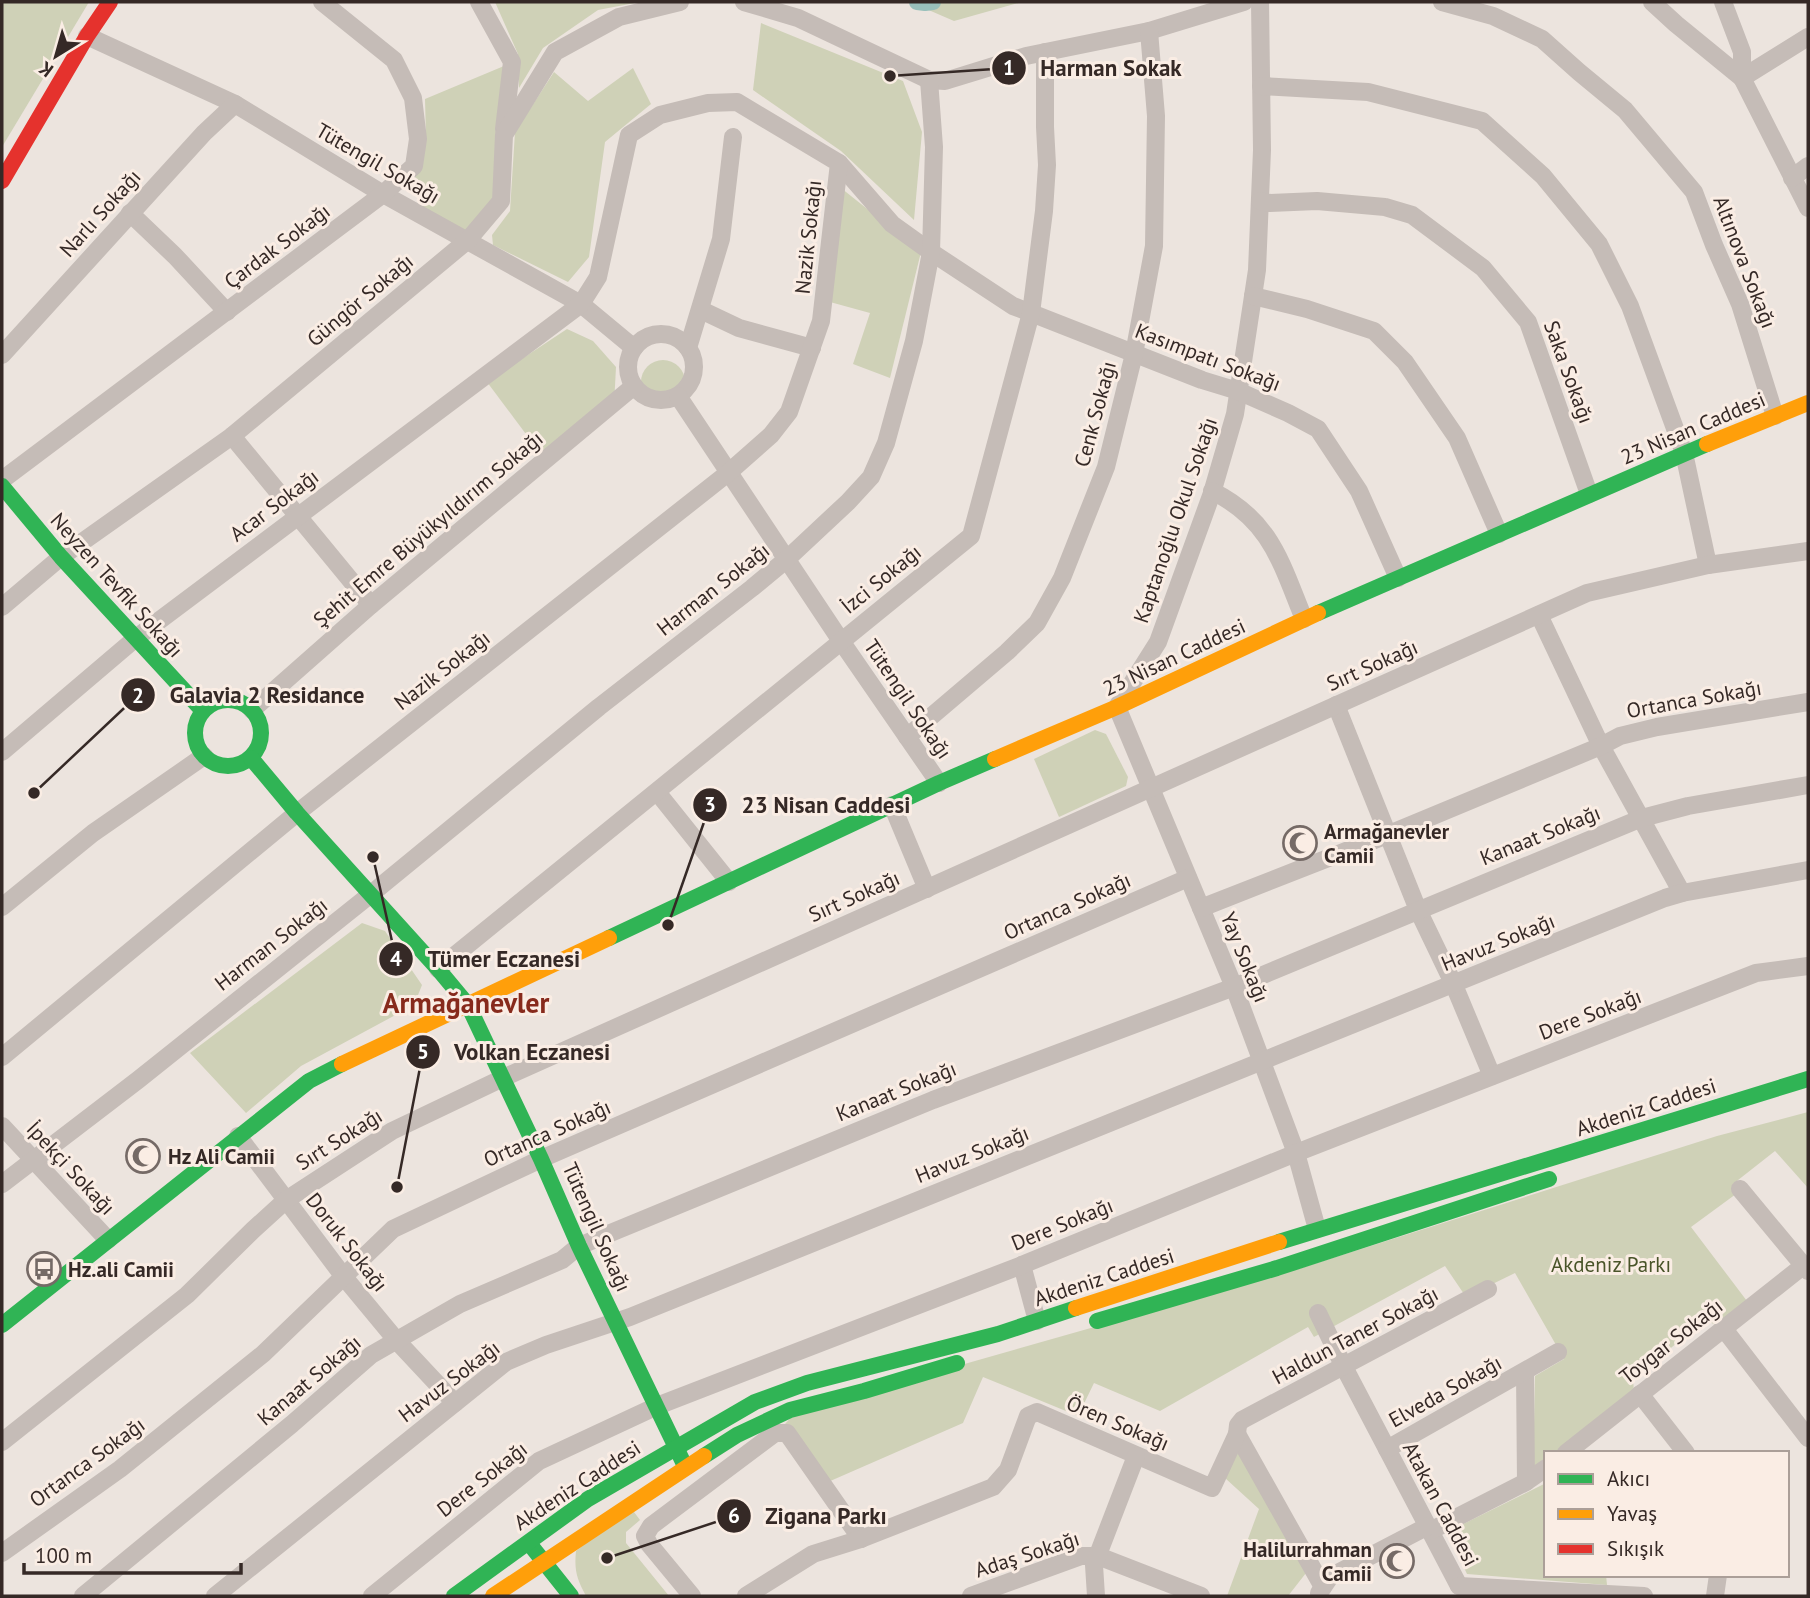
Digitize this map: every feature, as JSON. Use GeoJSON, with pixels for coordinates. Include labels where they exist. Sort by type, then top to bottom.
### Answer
{"type":"FeatureCollection","features":[{"type":"Feature","properties":{"kind":"street"},"geometry":{"type":"LineString","coordinates":[[2,181],[87,36],[110,2]]}},
{"type":"Feature","properties":{"kind":"street","name":"Çardak Sokağı"},"geometry":{"type":"LineString","coordinates":[[2,483],[383,194],[414,166],[418,139],[413,98],[394,60],[322,2]]}},
{"type":"Feature","properties":{"kind":"street"},"geometry":{"type":"LineString","coordinates":[[479,2],[512,62],[504,135]]}},
{"type":"Feature","properties":{"kind":"street","name":"Güngör Sokağı"},"geometry":{"type":"LineString","coordinates":[[2,607],[61,557],[232,436],[468,240],[501,201],[504,135],[555,52],[620,17],[680,2]]}},
{"type":"Feature","properties":{"kind":"street"},"geometry":{"type":"LineString","coordinates":[[746,2],[798,18],[929,80],[945,81],[1026,56],[1149,31],[1244,2]]}},
{"type":"Feature","properties":{"kind":"street","name":"Kaptanoğlu Okul Sokağı"},"geometry":{"type":"LineString","coordinates":[[1117,707],[1158,642],[1212,491],[1235,414],[1257,270],[1262,150],[1260,2]]}},
{"type":"Feature","properties":{"kind":"street","name":"Altınova Sokağı"},"geometry":{"type":"LineString","coordinates":[[1442,2],[1493,16],[1542,38],[1625,110],[1694,192],[1740,304],[1775,416]]}},
{"type":"Feature","properties":{"kind":"street"},"geometry":{"type":"LineString","coordinates":[[1652,2],[1742,78],[1808,208]]}},
{"type":"Feature","properties":{"kind":"street"},"geometry":{"type":"LineString","coordinates":[[1723,2],[1742,52],[1742,78]]}},
{"type":"Feature","properties":{"kind":"street","name":"Cenk Sokağı"},"geometry":{"type":"LineString","coordinates":[[907,737],[1037,623],[1062,578],[1106,467],[1134,354],[1154,246],[1156,116],[1149,31]]}},
{"type":"Feature","properties":{"kind":"street","name":"Tütengil Sokağı"},"geometry":{"type":"LineString","coordinates":[[87,36],[235,104],[383,194],[581,304],[634,348]]}},
{"type":"Feature","properties":{"kind":"street"},"geometry":{"type":"LineString","coordinates":[[1742,78],[1808,37]]}},
{"type":"Feature","properties":{"kind":"street","name":"İzci Sokağı"},"geometry":{"type":"LineString","coordinates":[[438,970],[971,536],[1031,313],[1046,177],[1045,52]]}},
{"type":"Feature","properties":{"kind":"street","name":"Harman Sokağı"},"geometry":{"type":"LineString","coordinates":[[2,1184],[138,1080],[599,707],[752,588],[787,559],[872,477],[886,443],[910,354],[931,252],[934,147],[929,80]]}},
{"type":"Feature","properties":{"kind":"street"},"geometry":{"type":"LineString","coordinates":[[1261,86],[1368,92],[1482,121],[1543,176],[1599,244],[1630,306],[1684,453],[1708,565]]}},
{"type":"Feature","properties":{"kind":"street","name":"Nazik Sokağı"},"geometry":{"type":"LineString","coordinates":[[2,1058],[297,813],[728,473],[771,435],[789,412],[821,321],[839,163],[737,102],[708,103],[660,115],[629,135],[598,277],[581,304]]}},
{"type":"Feature","properties":{"kind":"street","name":"Narlı Sokağı"},"geometry":{"type":"LineString","coordinates":[[2,355],[204,133],[235,104]]}},
{"type":"Feature","properties":{"kind":"street"},"geometry":{"type":"LineString","coordinates":[[688,348],[721,239],[733,137]]}},
{"type":"Feature","properties":{"kind":"street"},"geometry":{"type":"LineString","coordinates":[[839,163],[892,224],[931,252]]}},
{"type":"Feature","properties":{"kind":"street"},"geometry":{"type":"LineString","coordinates":[[1792,178],[1808,166]]}},
{"type":"Feature","properties":{"kind":"street","name":"Saka Sokağı"},"geometry":{"type":"LineString","coordinates":[[1260,201],[1269,204],[1317,201],[1385,207],[1412,215],[1483,268],[1528,322],[1589,494]]}},
{"type":"Feature","properties":{"kind":"street"},"geometry":{"type":"LineString","coordinates":[[130,213],[227,312]]}},
{"type":"Feature","properties":{"kind":"street","name":"Kasımpatı Sokağı"},"geometry":{"type":"LineString","coordinates":[[931,252],[1013,306],[1202,380],[1238,391],[1318,429],[1359,491],[1398,578]]}},
{"type":"Feature","properties":{"kind":"street"},"geometry":{"type":"LineString","coordinates":[[1253,296],[1307,309],[1374,331],[1405,362],[1457,438],[1499,534]]}},
{"type":"Feature","properties":{"kind":"street","name":"Acar Sokağı"},"geometry":{"type":"LineString","coordinates":[[2,752],[136,638],[581,304]]}},
{"type":"Feature","properties":{"kind":"street"},"geometry":{"type":"LineString","coordinates":[[701,310],[739,328],[811,348]]}},
{"type":"Feature","properties":{"kind":"street"},"geometry":{"type":"LineString","coordinates":[[658,334],[670,335],[688,348],[694,368],[692,379],[687,389],[678,396],[664,401],[653,399],[634,386],[628,370],[629,359],[634,348],[647,338],[658,334]]}},
{"type":"Feature","properties":{"kind":"street","name":"Şehit Emre Büyükyıldırım Sokağı"},"geometry":{"type":"LineString","coordinates":[[252,710],[370,606],[634,386]]}},
{"type":"Feature","properties":{"kind":"street","name":"Tütengil Sokağı"},"geometry":{"type":"LineString","coordinates":[[678,396],[841,642],[939,783]]}},
{"type":"Feature","properties":{"kind":"street","name":"23 Nisan Caddesi"},"geometry":{"type":"LineString","coordinates":[[2,1325],[238,1136],[309,1082],[331,1069],[939,783],[1117,707],[1304,620],[1589,494],[1808,403]]}},
{"type":"Feature","properties":{"kind":"street"},"geometry":{"type":"LineString","coordinates":[[232,436],[370,606]]}},
{"type":"Feature","properties":{"kind":"street","name":"Neyzen Tevfik Sokağı"},"geometry":{"type":"LineString","coordinates":[[2,483],[61,557],[203,711]]}},
{"type":"Feature","properties":{"kind":"street"},"geometry":{"type":"LineString","coordinates":[[1212,491],[1227,498],[1252,517],[1274,546],[1304,620]]}},
{"type":"Feature","properties":{"kind":"street","name":"Sırt Sokağı"},"geometry":{"type":"LineString","coordinates":[[2,1442],[187,1295],[286,1200],[392,1131],[503,1078],[1587,593],[1708,565],[1808,551]]}},
{"type":"Feature","properties":{"kind":"street"},"geometry":{"type":"LineString","coordinates":[[1539,615],[1601,746],[1682,893]]}},
{"type":"Feature","properties":{"kind":"street"},"geometry":{"type":"LineString","coordinates":[[221,700],[243,703],[252,710],[262,729],[258,749],[251,758],[232,766],[222,766],[204,756],[195,739],[195,729],[203,711],[221,700]]}},
{"type":"Feature","properties":{"kind":"street","name":"Ortanca Sokağı"},"geometry":{"type":"LineString","coordinates":[[1201,908],[1387,835],[1620,736],[1808,702]]}},
{"type":"Feature","properties":{"kind":"street"},"geometry":{"type":"LineString","coordinates":[[1336,705],[1418,910],[1454,985],[1492,1076]]}},
{"type":"Feature","properties":{"kind":"street","name":"Yay Sokağı"},"geometry":{"type":"LineString","coordinates":[[1117,707],[1234,987],[1296,1153],[1317,1229]]}},
{"type":"Feature","properties":{"kind":"street"},"geometry":{"type":"LineString","coordinates":[[2,907],[93,833],[204,756]]}},
{"type":"Feature","properties":{"kind":"street"},"geometry":{"type":"LineString","coordinates":[[251,758],[468,1005]]}},
{"type":"Feature","properties":{"kind":"street","name":"Kanaat Sokağı"},"geometry":{"type":"LineString","coordinates":[[83,1596],[292,1424],[371,1355],[460,1304],[562,1261],[579,1246],[933,1100],[1234,987],[1642,818],[1688,806],[1808,785]]}},
{"type":"Feature","properties":{"kind":"street"},"geometry":{"type":"LineString","coordinates":[[657,792],[729,882]]}},
{"type":"Feature","properties":{"kind":"street"},"geometry":{"type":"LineString","coordinates":[[892,805],[927,889]]}},
{"type":"Feature","properties":{"kind":"street","name":"Havuz Sokağı"},"geometry":{"type":"LineString","coordinates":[[215,1596],[506,1362],[546,1345],[615,1322],[1682,893],[1808,870]]}},
{"type":"Feature","properties":{"kind":"street","name":"Ortanca Sokağı"},"geometry":{"type":"LineString","coordinates":[[2,1553],[120,1469],[263,1354],[393,1229],[541,1160],[1188,878]]}},
{"type":"Feature","properties":{"kind":"street","name":"Dere Sokağı"},"geometry":{"type":"LineString","coordinates":[[372,1596],[539,1461],[657,1406],[1022,1265],[1296,1153],[1756,973],[1808,966]]}},
{"type":"Feature","properties":{"kind":"street","name":"Tütengil Sokağı"},"geometry":{"type":"LineString","coordinates":[[468,1005],[685,1467]]}},
{"type":"Feature","properties":{"kind":"street","name":"Akdeniz Caddesi"},"geometry":{"type":"LineString","coordinates":[[454,1596],[588,1499],[754,1402],[807,1383],[998,1334],[1317,1229],[1808,1079]]}},
{"type":"Feature","properties":{"kind":"street","name":"İpekçi Sokağı"},"geometry":{"type":"LineString","coordinates":[[2,1126],[108,1240]]}},
{"type":"Feature","properties":{"kind":"street","name":"Doruk Sokağı"},"geometry":{"type":"LineString","coordinates":[[238,1136],[344,1277],[397,1341],[455,1404]]}},
{"type":"Feature","properties":{"kind":"street","name":"Akdeniz Caddesi"},"geometry":{"type":"LineString","coordinates":[[1087,1324],[1277,1268],[1570,1173]]}},
{"type":"Feature","properties":{"kind":"street"},"geometry":{"type":"LineString","coordinates":[[1741,1189],[1806,1269]]}},
{"type":"Feature","properties":{"kind":"street"},"geometry":{"type":"LineString","coordinates":[[1022,1265],[1037,1321]]}},
{"type":"Feature","properties":{"kind":"street","name":"Toygar Sokağı"},"geometry":{"type":"LineString","coordinates":[[1569,1451],[1724,1329],[1806,1269]]}},
{"type":"Feature","properties":{"kind":"street","name":"Haldun Taner Sokağı"},"geometry":{"type":"LineString","coordinates":[[1240,1427],[1344,1367],[1488,1290]]}},
{"type":"Feature","properties":{"kind":"street","name":"Atakan Caddesi"},"geometry":{"type":"LineString","coordinates":[[1318,1313],[1429,1529],[1455,1591],[1644,1596]]}},
{"type":"Feature","properties":{"kind":"street"},"geometry":{"type":"LineString","coordinates":[[1724,1329],[1808,1438]]}},
{"type":"Feature","properties":{"kind":"street","name":"Elveda Sokağı"},"geometry":{"type":"LineString","coordinates":[[1387,1449],[1558,1352]]}},
{"type":"Feature","properties":{"kind":"street"},"geometry":{"type":"LineString","coordinates":[[493,1596],[737,1435],[790,1410],[864,1391],[968,1359]]}},
{"type":"Feature","properties":{"kind":"street","name":"Elveda Sokağı"},"geometry":{"type":"LineString","coordinates":[[1525,1372],[1526,1482]]}},
{"type":"Feature","properties":{"kind":"street"},"geometry":{"type":"LineString","coordinates":[[1640,1394],[1684,1451]]}},
{"type":"Feature","properties":{"kind":"street","name":"Ören Sokağı"},"geometry":{"type":"LineString","coordinates":[[746,1596],[813,1554],[861,1539],[993,1487],[1008,1470],[1028,1416],[1037,1412],[1212,1488],[1240,1427]]}},
{"type":"Feature","properties":{"kind":"street"},"geometry":{"type":"LineString","coordinates":[[1240,1427],[1320,1591],[1330,1577],[1526,1482],[1544,1469]]}},
{"type":"Feature","properties":{"kind":"street"},"geometry":{"type":"LineString","coordinates":[[692,1596],[645,1536],[651,1526],[775,1433],[787,1433],[861,1539]]}},
{"type":"Feature","properties":{"kind":"street"},"geometry":{"type":"LineString","coordinates":[[1096,1596],[1094,1565],[1136,1456]]}},
{"type":"Feature","properties":{"kind":"street"},"geometry":{"type":"LineString","coordinates":[[527,1541],[568,1592]]}},
{"type":"Feature","properties":{"kind":"street"},"geometry":{"type":"LineString","coordinates":[[568,1545],[568,1592]]}},
{"type":"Feature","properties":{"kind":"street","name":"Adaş Sokağı"},"geometry":{"type":"LineString","coordinates":[[971,1596],[1081,1556],[1098,1556]]}},
{"type":"Feature","properties":{"kind":"street"},"geometry":{"type":"LineString","coordinates":[[1098,1556],[1201,1596]]}},
{"type":"Feature","properties":{"kind":"street"},"geometry":{"type":"LineString","coordinates":[[1612,1577],[1614,1595]]}},
{"type":"Feature","properties":{"kind":"street"},"geometry":{"type":"LineString","coordinates":[[1716,1596],[1717,1577]]}},
{"type":"Feature","properties":{"kind":"green space"},"geometry":{"type":"Polygon","coordinates":[[[2,2],[89,2],[2,147],[2,2]]]}},
{"type":"Feature","properties":{"kind":"green space"},"geometry":{"type":"Polygon","coordinates":[[[495,2],[640,2],[598,10],[543,48],[519,88],[518,54],[495,2]]]}},
{"type":"Feature","properties":{"kind":"green space"},"geometry":{"type":"Polygon","coordinates":[[[910,2],[1022,2],[954,21],[910,2]]]}},
{"type":"Feature","properties":{"kind":"green space"},"geometry":{"type":"Polygon","coordinates":[[[761,23],[903,81],[922,132],[914,220],[841,151],[753,90],[761,23]]]}},
{"type":"Feature","properties":{"kind":"green space"},"geometry":{"type":"Polygon","coordinates":[[[504,66],[495,197],[468,233],[421,207],[414,179],[426,137],[425,99],[504,66]]]}},
{"type":"Feature","properties":{"kind":"green space"},"geometry":{"type":"Polygon","coordinates":[[[633,68],[651,104],[605,142],[589,257],[568,282],[493,245],[492,235],[510,211],[515,132],[554,72],[588,101],[633,68]]]}},
{"type":"Feature","properties":{"kind":"green space"},"geometry":{"type":"Polygon","coordinates":[[[841,188],[921,252],[890,378],[853,364],[870,313],[830,302],[841,188]]]}},
{"type":"Feature","properties":{"kind":"green space"},"geometry":{"type":"Polygon","coordinates":[[[567,329],[593,341],[616,367],[614,405],[546,461],[487,382],[567,329]]]}},
{"type":"Feature","properties":{"kind":"green space"},"geometry":{"type":"Polygon","coordinates":[[[663,360],[678,367],[685,382],[678,397],[663,404],[648,397],[641,382],[648,367],[663,360]]]}},
{"type":"Feature","properties":{"kind":"green space"},"geometry":{"type":"Polygon","coordinates":[[[1095,730],[1106,734],[1128,777],[1126,786],[1059,817],[1034,759],[1095,730]]]}},
{"type":"Feature","properties":{"kind":"green space"},"geometry":{"type":"Polygon","coordinates":[[[362,923],[385,931],[422,985],[414,1005],[301,1066],[246,1113],[190,1053],[362,923]]]}},
{"type":"Feature","properties":{"kind":"green space","name":"Akdeniz Parkı"},"geometry":{"type":"Polygon","coordinates":[[[1808,1112],[1808,1188],[1775,1151],[1733,1184],[1736,1194],[1691,1227],[1750,1305],[1721,1328],[1706,1320],[1633,1378],[1634,1393],[1561,1451],[1544,1451],[1544,1464],[1533,1472],[1535,1376],[1564,1359],[1515,1273],[1466,1297],[1445,1266],[1314,1337],[1308,1327],[1160,1411],[1094,1383],[1078,1416],[983,1377],[963,1423],[828,1482],[785,1424],[796,1412],[1298,1269],[1717,1136],[1808,1112]]]}},
{"type":"Feature","properties":{"kind":"green space"},"geometry":{"type":"Polygon","coordinates":[[[1239,1450],[1306,1573],[1288,1596],[1227,1596],[1259,1509],[1225,1478],[1239,1450]]]}},
{"type":"Feature","properties":{"kind":"green space"},"geometry":{"type":"Polygon","coordinates":[[[1544,1484],[1544,1577],[1606,1577],[1607,1585],[1467,1574],[1447,1532],[1544,1484]]]}},
{"type":"Feature","properties":{"kind":"green space"},"geometry":{"type":"Polygon","coordinates":[[[631,1508],[640,1520],[626,1532],[626,1543],[669,1596],[586,1596],[577,1575],[576,1551],[631,1508]]]}},
{"type":"Feature","properties":{"kind":"waterway"},"geometry":{"type":"LineString","coordinates":[[917,2],[933,2]]}},
{"type":"Feature","properties":{"kind":"traffic: fast"},"geometry":{"type":"LineString","coordinates":[[1318,613],[1707,444]]}},
{"type":"Feature","properties":{"kind":"traffic: fast"},"geometry":{"type":"LineString","coordinates":[[2,486],[61,557],[203,711]]}},
{"type":"Feature","properties":{"kind":"traffic: fast"},"geometry":{"type":"LineString","coordinates":[[222,700],[234,700],[246,705],[256,715],[261,733],[259,746],[246,761],[234,766],[222,766],[210,761],[200,751],[195,739],[195,727],[200,715],[210,705],[222,700]]}},
{"type":"Feature","properties":{"kind":"traffic: fast"},"geometry":{"type":"LineString","coordinates":[[251,758],[468,1005],[579,1246],[684,1464]]}},
{"type":"Feature","properties":{"kind":"traffic: fast"},"geometry":{"type":"LineString","coordinates":[[609,938],[995,759]]}},
{"type":"Feature","properties":{"kind":"traffic: fast"},"geometry":{"type":"LineString","coordinates":[[2,1325],[309,1081],[342,1064]]}},
{"type":"Feature","properties":{"kind":"traffic: fast"},"geometry":{"type":"LineString","coordinates":[[1279,1242],[1808,1079]]}},
{"type":"Feature","properties":{"kind":"traffic: fast"},"geometry":{"type":"LineString","coordinates":[[1097,1321],[1277,1268],[1549,1179]]}},
{"type":"Feature","properties":{"kind":"traffic: fast"},"geometry":{"type":"LineString","coordinates":[[454,1596],[588,1499],[755,1402],[807,1383],[998,1334],[1076,1308]]}},
{"type":"Feature","properties":{"kind":"traffic: fast"},"geometry":{"type":"LineString","coordinates":[[704,1456],[737,1435],[790,1410],[957,1363]]}},
{"type":"Feature","properties":{"kind":"traffic: fast"},"geometry":{"type":"LineString","coordinates":[[532,1547],[571,1596]]}},
{"type":"Feature","properties":{"kind":"traffic: slow"},"geometry":{"type":"LineString","coordinates":[[1707,444],[1808,403]]}},
{"type":"Feature","properties":{"kind":"traffic: slow"},"geometry":{"type":"LineString","coordinates":[[995,759],[1117,707],[1318,613]]}},
{"type":"Feature","properties":{"kind":"traffic: slow"},"geometry":{"type":"LineString","coordinates":[[342,1064],[609,938]]}},
{"type":"Feature","properties":{"kind":"traffic: slow"},"geometry":{"type":"LineString","coordinates":[[1076,1308],[1279,1242]]}},
{"type":"Feature","properties":{"kind":"traffic: slow"},"geometry":{"type":"LineString","coordinates":[[493,1596],[704,1456]]}},
{"type":"Feature","properties":{"kind":"traffic: jam"},"geometry":{"type":"LineString","coordinates":[[2,181],[87,36],[110,2]]}},
{"type":"Feature","properties":{"kind":"place","name":"Harman Sokak"},"geometry":{"type":"Point","coordinates":[890,76]}},
{"type":"Feature","properties":{"kind":"place","name":"Galavia 2 Residance"},"geometry":{"type":"Point","coordinates":[34,793]}},
{"type":"Feature","properties":{"kind":"place","name":"Armağanevler Camii"},"geometry":{"type":"Point","coordinates":[1300,843]}},
{"type":"Feature","properties":{"kind":"place","name":"Tümer Eczanesi"},"geometry":{"type":"Point","coordinates":[373,857]}},
{"type":"Feature","properties":{"kind":"place","name":"23 Nisan Caddesi"},"geometry":{"type":"Point","coordinates":[668,925]}},
{"type":"Feature","properties":{"kind":"place","name":"Hz Ali Camii"},"geometry":{"type":"Point","coordinates":[143,1156]}},
{"type":"Feature","properties":{"kind":"place","name":"Volkan Eczanesi"},"geometry":{"type":"Point","coordinates":[397,1187]}},
{"type":"Feature","properties":{"kind":"place","name":"Hz.ali Camii"},"geometry":{"type":"Point","coordinates":[44,1269]}},
{"type":"Feature","properties":{"kind":"place","name":"Zigana Parkı"},"geometry":{"type":"Point","coordinates":[607,1558]}},
{"type":"Feature","properties":{"kind":"place","name":"Halilurrahman Camii"},"geometry":{"type":"Point","coordinates":[1397,1561]}},
{"type":"Feature","properties":{"kind":"district","name":"Armağanevler"},"geometry":{"type":"Point","coordinates":[466,1002]}}]}
